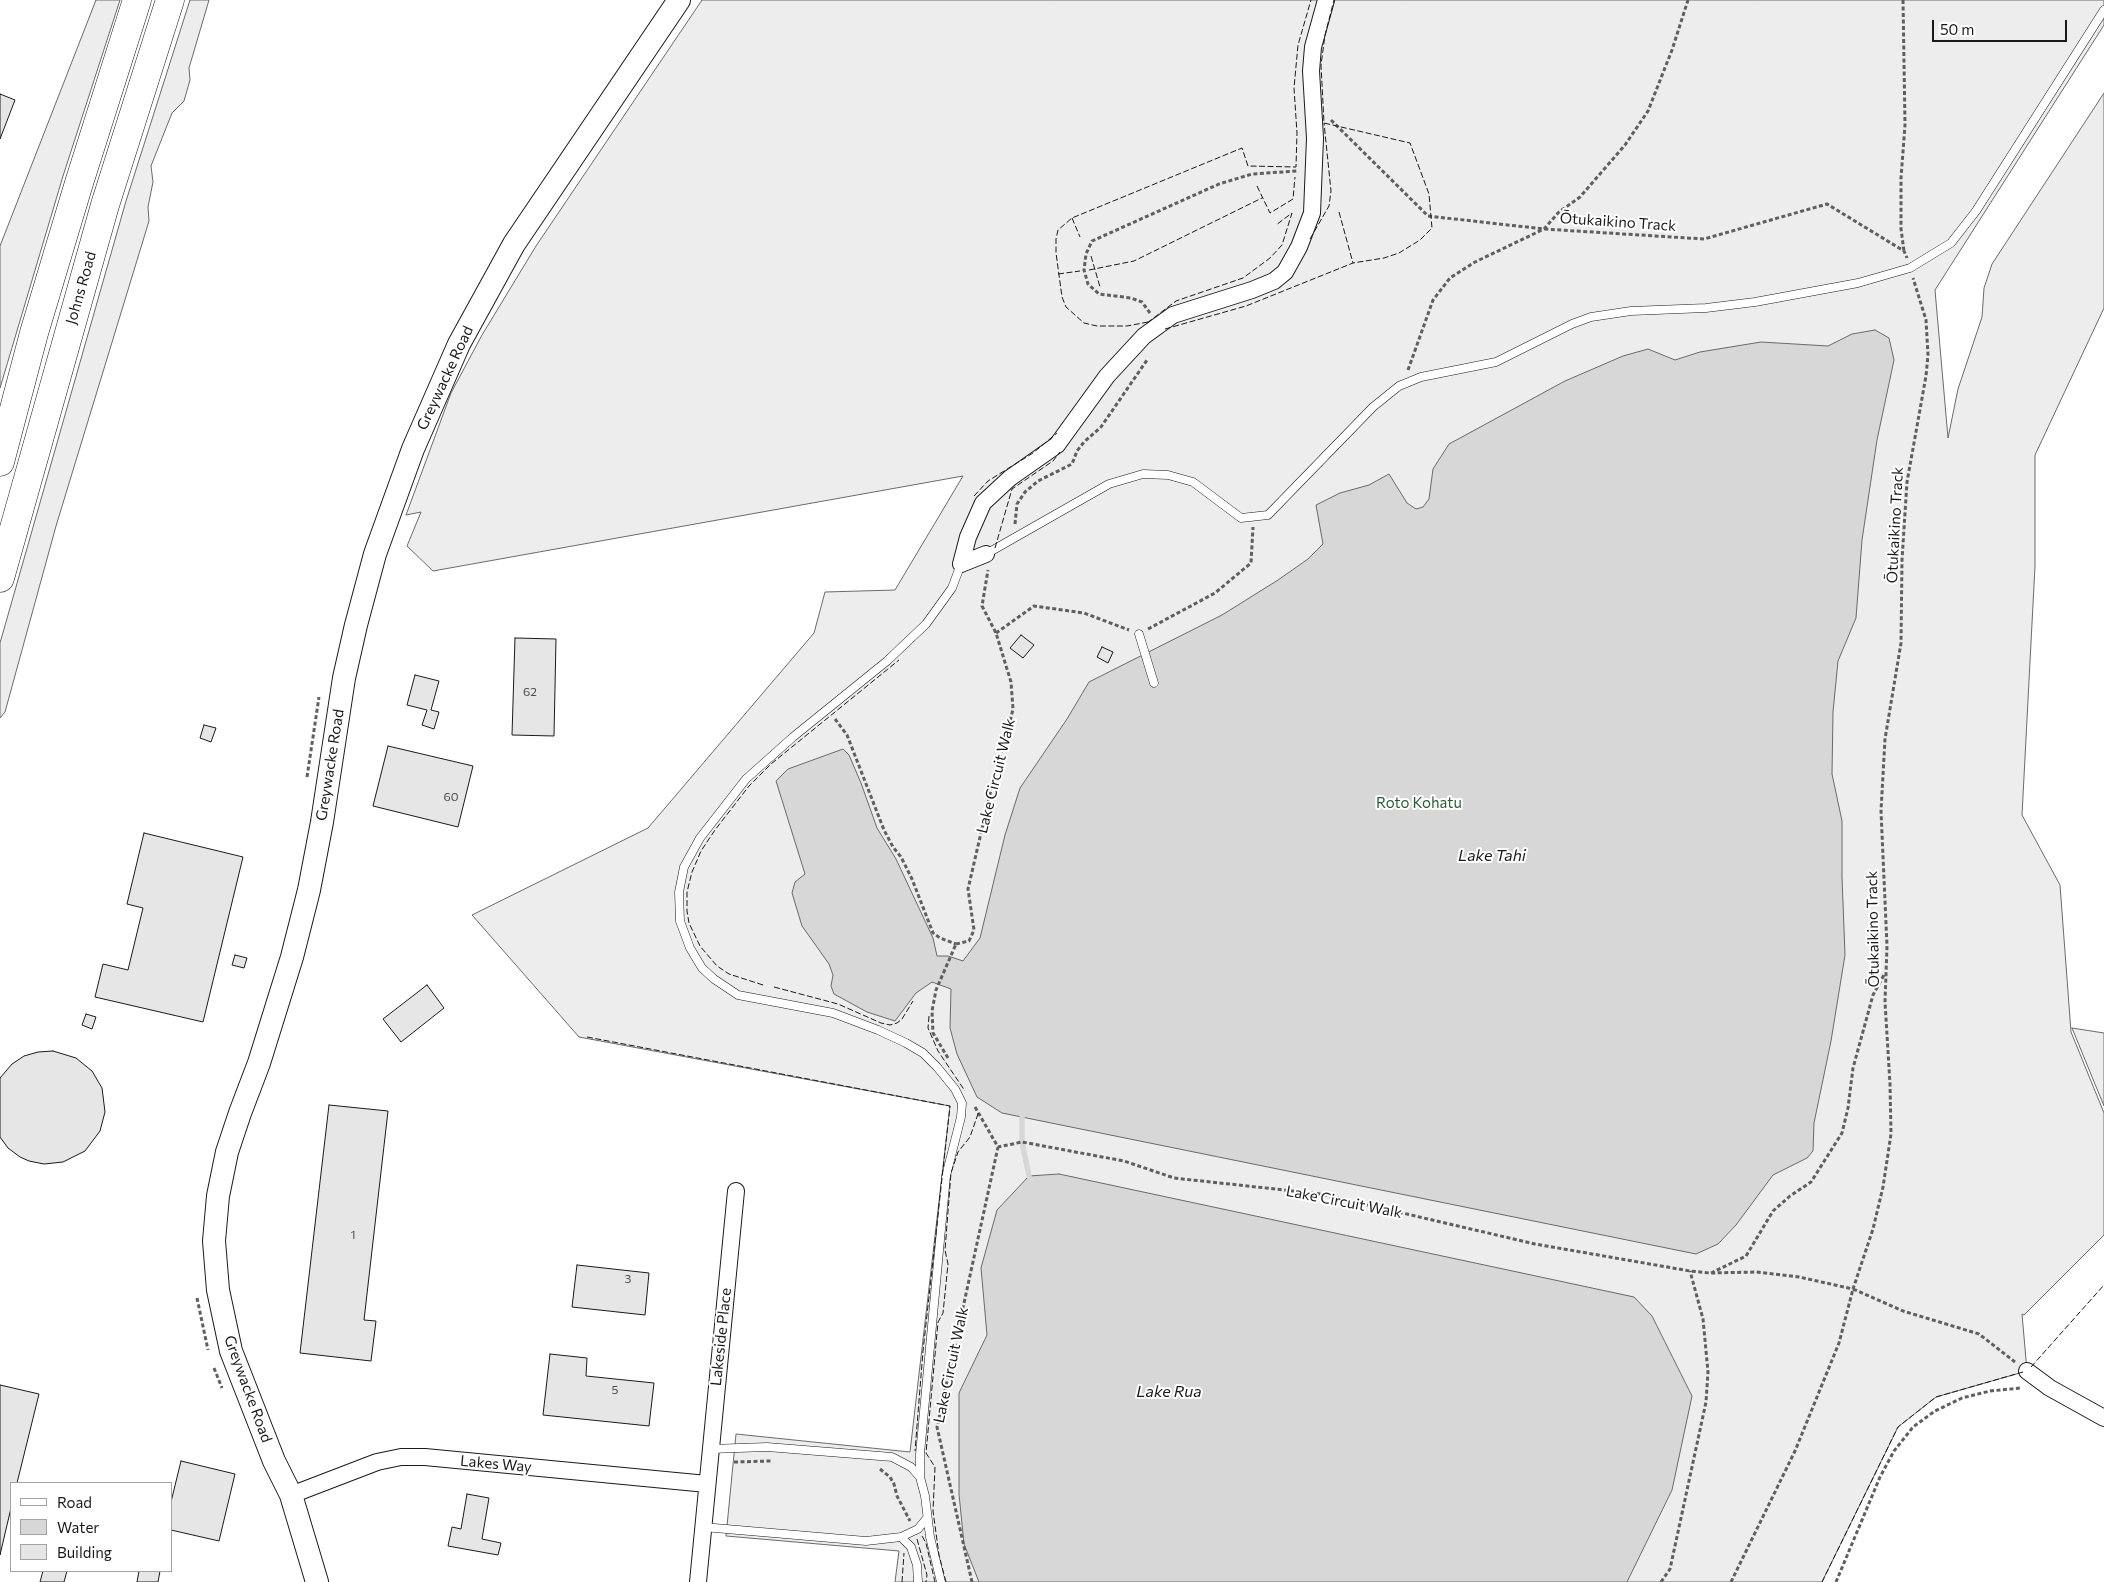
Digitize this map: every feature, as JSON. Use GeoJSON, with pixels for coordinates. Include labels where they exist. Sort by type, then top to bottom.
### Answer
{"type":"FeatureCollection","features":[{"type":"Feature","properties":{"kind":"highway"},"geometry":{"type":"LineString","coordinates":[[0,462],[34,333],[137,0]]}},
{"type":"Feature","properties":{"kind":"highway","name":"Johns Road"},"geometry":{"type":"LineString","coordinates":[[0,578],[102,214],[170,0]]}},
{"type":"Feature","properties":{"kind":"street","name":"Greywacke Road"},"geometry":{"type":"LineString","coordinates":[[317,1582],[291,1495],[274,1461],[231,1351],[218,1290],[214,1241],[218,1196],[227,1152],[277,1010],[292,958],[309,890],[322,822],[344,678],[356,624],[391,506],[433,400],[459,344],[514,244],[678,0]]}},
{"type":"Feature","properties":{"kind":"street"},"geometry":{"type":"LineString","coordinates":[[961,564],[970,530],[983,503],[1010,478],[1057,445],[1113,369],[1144,336],[1159,324],[1189,309],[1252,290],[1274,281],[1285,272],[1294,257],[1312,213],[1315,170],[1314,104],[1311,71],[1313,47],[1326,0]]}},
{"type":"Feature","properties":{"kind":"street"},"geometry":{"type":"LineString","coordinates":[[961,564],[986,554]]}},
{"type":"Feature","properties":{"kind":"street","name":"Lakeside Place"},"geometry":{"type":"LineString","coordinates":[[698,1582],[736,1191]]}},
{"type":"Feature","properties":{"kind":"street"},"geometry":{"type":"LineString","coordinates":[[2027,1371],[2050,1388],[2104,1418]]}},
{"type":"Feature","properties":{"kind":"street","name":"Lakes Way"},"geometry":{"type":"LineString","coordinates":[[291,1495],[377,1462],[401,1457],[425,1457],[707,1484]]}},
{"type":"Feature","properties":{"kind":"lane"},"geometry":{"type":"LineString","coordinates":[[986,554],[1109,484],[1143,474],[1168,475],[1193,482],[1241,518],[1268,515],[1373,407],[1390,392],[1403,384],[1421,377],[1496,362],[1572,324],[1591,317],[1631,311],[1706,308],[1755,302],[1858,283],[1910,268],[1951,243],[1976,211],[2104,10]]}},
{"type":"Feature","properties":{"kind":"lane"},"geometry":{"type":"LineString","coordinates":[[940,1582],[920,1477],[922,1428],[946,1176],[961,1117],[962,1103],[956,1089],[937,1066],[923,1053],[878,1030],[833,1014],[738,995],[714,979],[702,968],[690,948],[680,921],[679,892],[684,866],[700,838],[746,780],[827,709],[887,661],[926,624],[952,588],[961,564]]}},
{"type":"Feature","properties":{"kind":"lane"},"geometry":{"type":"LineString","coordinates":[[1139,634],[1154,683]]}},
{"type":"Feature","properties":{"kind":"lane"},"geometry":{"type":"LineString","coordinates":[[710,1449],[767,1447],[892,1457],[910,1466],[920,1477]]}},
{"type":"Feature","properties":{"kind":"lane"},"geometry":{"type":"LineString","coordinates":[[704,1527],[857,1540],[901,1537],[918,1528],[927,1518]]}},
{"type":"Feature","properties":{"kind":"lane"},"geometry":{"type":"LineString","coordinates":[[901,1537],[911,1547],[917,1565],[918,1582]]}},
{"type":"Feature","properties":{"kind":"path"},"geometry":{"type":"LineString","coordinates":[[1403,384],[1434,300],[1450,278],[1474,262],[1544,229],[1559,212],[1580,197],[1636,130],[1648,111],[1672,50],[1688,0]]}},
{"type":"Feature","properties":{"kind":"path"},"geometry":{"type":"LineString","coordinates":[[1903,0],[1905,125],[1901,178],[1901,229],[1904,251]]}},
{"type":"Feature","properties":{"kind":"path","name":"Ōtukaikino Track"},"geometry":{"type":"LineString","coordinates":[[1314,104],[1428,216],[1544,229],[1704,239],[1827,204],[1904,251],[1926,320],[1928,355],[1907,482],[1902,552],[1901,643],[1885,739],[1881,811],[1891,1134],[1883,1187],[1873,1229],[1853,1289],[1839,1343],[1795,1451],[1731,1582]]}},
{"type":"Feature","properties":{"kind":"path"},"geometry":{"type":"LineString","coordinates":[[1159,324],[1142,302],[1131,298],[1099,294],[1088,284],[1084,270],[1086,254],[1092,242],[1210,188],[1252,174],[1315,170]]}},
{"type":"Feature","properties":{"kind":"path"},"geometry":{"type":"LineString","coordinates":[[1011,540],[1017,504],[1026,492],[1038,481],[1072,464],[1080,446],[1101,427],[1130,388],[1148,358]]}},
{"type":"Feature","properties":{"kind":"path"},"geometry":{"type":"LineString","coordinates":[[996,633],[1034,606],[1084,613],[1139,634],[1215,593],[1251,563],[1253,517]]}},
{"type":"Feature","properties":{"kind":"path","name":"Lake Circuit Walk"},"geometry":{"type":"LineString","coordinates":[[949,1060],[934,1032],[932,1011],[936,990],[956,944],[969,941],[974,930],[968,889],[997,764],[1005,743],[1013,710],[1011,682],[996,633],[982,606],[989,564],[986,554]]}},
{"type":"Feature","properties":{"kind":"path"},"geometry":{"type":"LineString","coordinates":[[827,709],[847,735],[884,830],[912,879],[933,933],[956,944]]}},
{"type":"Feature","properties":{"kind":"path"},"geometry":{"type":"LineString","coordinates":[[1710,1273],[1746,1256],[1773,1211],[1790,1196],[1811,1182],[1842,1133],[1848,1108],[1853,1068],[1873,995],[1885,972]]}},
{"type":"Feature","properties":{"kind":"path"},"geometry":{"type":"LineString","coordinates":[[974,1105],[998,1147]]}},
{"type":"Feature","properties":{"kind":"path","name":"Lake Circuit Walk"},"geometry":{"type":"LineString","coordinates":[[972,1582],[937,1428],[998,1147],[1022,1142],[1124,1162],[1174,1178],[1321,1194],[1536,1244],[1690,1271]]}},
{"type":"Feature","properties":{"kind":"path"},"geometry":{"type":"LineString","coordinates":[[1661,1582],[1670,1569],[1706,1402],[1708,1372],[1703,1319],[1690,1271],[1710,1273],[1756,1272],[1799,1277],[1853,1289],[1903,1311],[1980,1334],[2027,1371]]}},
{"type":"Feature","properties":{"kind":"path"},"geometry":{"type":"LineString","coordinates":[[1836,1582],[1880,1477],[1894,1450],[1913,1427],[1935,1411],[1962,1398],[1990,1391],[2030,1387],[2050,1388]]}},
{"type":"Feature","properties":{"kind":"path"},"geometry":{"type":"LineString","coordinates":[[731,1462],[756,1463]]}},
{"type":"Feature","properties":{"kind":"path"},"geometry":{"type":"LineString","coordinates":[[875,1467],[883,1470],[890,1477],[911,1524]]}},
{"type":"Feature","properties":{"kind":"shaded area"},"geometry":{"type":"Polygon","coordinates":[[[96,0],[120,0],[63,176],[0,388],[0,246],[96,0]]]}},
{"type":"Feature","properties":{"kind":"shaded area"},"geometry":{"type":"Polygon","coordinates":[[[190,0],[209,0],[189,68],[190,80],[184,101],[172,113],[151,166],[153,182],[148,207],[149,221],[56,526],[5,712],[0,718],[0,643],[126,201],[190,0]]]}},
{"type":"Feature","properties":{"kind":"shaded area","name":"Roto Kohatu"},"geometry":{"type":"Polygon","coordinates":[[[702,0],[2104,0],[2104,25],[1935,290],[1948,438],[1958,389],[1982,317],[1984,288],[1992,264],[2104,93],[2104,308],[2035,455],[2035,566],[2022,815],[2060,885],[2071,1032],[2104,1113],[2104,1235],[2024,1315],[2022,1314],[2027,1371],[1936,1397],[1898,1427],[1822,1582],[895,1582],[899,1551],[726,1536],[736,1434],[910,1452],[950,1106],[579,1037],[472,915],[648,828],[814,633],[825,592],[895,590],[963,476],[433,571],[407,546],[421,512],[406,515],[451,393],[482,335],[536,246],[702,0]]]}},
{"type":"Feature","properties":{"kind":"shaded area"},"geometry":{"type":"Polygon","coordinates":[[[2072,1028],[2104,1033],[2104,1106],[2072,1028]]]}},
{"type":"Feature","properties":{"kind":"water","name":"Lake Tahi"},"geometry":{"type":"Polygon","coordinates":[[[1875,330],[1889,338],[1894,360],[1877,440],[1862,540],[1856,618],[1838,661],[1833,712],[1832,774],[1842,821],[1845,955],[1831,1041],[1814,1123],[1813,1151],[1807,1158],[1773,1175],[1736,1225],[1718,1244],[1696,1254],[1002,1113],[977,1097],[957,1054],[950,1028],[951,989],[932,982],[916,993],[895,1021],[867,1012],[834,994],[831,986],[833,975],[829,964],[802,926],[792,893],[795,882],[805,874],[776,781],[788,769],[843,749],[849,755],[877,828],[896,859],[933,938],[937,956],[948,956],[963,961],[980,938],[1005,835],[1020,788],[1067,719],[1089,682],[1222,615],[1308,559],[1323,544],[1316,505],[1340,493],[1369,485],[1389,474],[1407,503],[1416,509],[1423,507],[1429,499],[1433,469],[1449,444],[1565,381],[1623,356],[1648,349],[1675,360],[1700,352],[1761,342],[1828,346],[1852,334],[1875,330]]]}},
{"type":"Feature","properties":{"kind":"water","name":"Lake Rua"},"geometry":{"type":"Polygon","coordinates":[[[1059,1174],[1634,1297],[1652,1316],[1692,1396],[1672,1490],[1627,1582],[979,1582],[964,1544],[959,1494],[959,1393],[987,1335],[981,1268],[997,1210],[1029,1176],[1059,1174]]]}},
{"type":"Feature","properties":{"kind":"building"},"geometry":{"type":"Polygon","coordinates":[[[0,94],[15,100],[0,139],[0,94]]]}},
{"type":"Feature","properties":{"kind":"building"},"geometry":{"type":"Polygon","coordinates":[[[1021,635],[1034,645],[1023,658],[1010,648],[1021,635]]]}},
{"type":"Feature","properties":{"kind":"building"},"geometry":{"type":"Polygon","coordinates":[[[515,638],[556,639],[554,736],[512,735],[515,638]]]}},
{"type":"Feature","properties":{"kind":"building"},"geometry":{"type":"Polygon","coordinates":[[[1102,647],[1113,652],[1108,663],[1097,657],[1102,647]]]}},
{"type":"Feature","properties":{"kind":"building"},"geometry":{"type":"Polygon","coordinates":[[[415,675],[439,681],[431,710],[439,712],[434,729],[422,725],[427,710],[407,705],[415,675]]]}},
{"type":"Feature","properties":{"kind":"building"},"geometry":{"type":"Polygon","coordinates":[[[204,725],[216,728],[211,742],[200,738],[204,725]]]}},
{"type":"Feature","properties":{"kind":"building"},"geometry":{"type":"Polygon","coordinates":[[[388,746],[473,766],[458,827],[373,806],[388,746]]]}},
{"type":"Feature","properties":{"kind":"building"},"geometry":{"type":"Polygon","coordinates":[[[144,833],[243,857],[203,1022],[95,997],[103,964],[128,970],[143,908],[127,904],[144,833]]]}},
{"type":"Feature","properties":{"kind":"building"},"geometry":{"type":"Polygon","coordinates":[[[235,955],[247,958],[244,968],[232,965],[235,955]]]}},
{"type":"Feature","properties":{"kind":"building"},"geometry":{"type":"Polygon","coordinates":[[[427,985],[444,1008],[401,1042],[383,1019],[427,985]]]}},
{"type":"Feature","properties":{"kind":"building"},"geometry":{"type":"Polygon","coordinates":[[[86,1014],[96,1017],[92,1029],[82,1025],[86,1014]]]}},
{"type":"Feature","properties":{"kind":"building"},"geometry":{"type":"Polygon","coordinates":[[[53,1051],[76,1058],[92,1071],[102,1088],[105,1112],[100,1131],[85,1151],[63,1162],[44,1164],[20,1157],[8,1148],[0,1137],[0,1078],[12,1064],[24,1056],[38,1052],[53,1051]]]}},
{"type":"Feature","properties":{"kind":"building"},"geometry":{"type":"Polygon","coordinates":[[[329,1105],[388,1111],[364,1320],[376,1321],[371,1361],[300,1353],[329,1105]]]}},
{"type":"Feature","properties":{"kind":"building"},"geometry":{"type":"Polygon","coordinates":[[[577,1265],[649,1273],[645,1315],[572,1307],[577,1265]]]}},
{"type":"Feature","properties":{"kind":"building"},"geometry":{"type":"Polygon","coordinates":[[[550,1354],[587,1358],[586,1376],[654,1383],[649,1426],[543,1415],[550,1354]]]}},
{"type":"Feature","properties":{"kind":"building"},"geometry":{"type":"Polygon","coordinates":[[[0,1385],[39,1394],[17,1482],[10,1482],[10,1512],[0,1555],[0,1385]]]}},
{"type":"Feature","properties":{"kind":"building"},"geometry":{"type":"Polygon","coordinates":[[[181,1461],[235,1474],[219,1541],[172,1530],[172,1498],[181,1461]]]}},
{"type":"Feature","properties":{"kind":"building"},"geometry":{"type":"Polygon","coordinates":[[[467,1494],[489,1498],[482,1539],[501,1543],[498,1555],[448,1546],[452,1527],[461,1529],[467,1494]]]}},
{"type":"Feature","properties":{"kind":"building"},"geometry":{"type":"Polygon","coordinates":[[[43,1572],[67,1572],[64,1582],[40,1582],[43,1572]]]}},
{"type":"Feature","properties":{"kind":"building"},"geometry":{"type":"Polygon","coordinates":[[[139,1572],[160,1572],[158,1582],[137,1582],[139,1572]]]}},
{"type":"Feature","properties":{"kind":"waterway"},"geometry":{"type":"LineString","coordinates":[[1022,1118],[1022,1142],[1029,1176]]}},
{"type":"Feature","properties":{"kind":"fence"},"geometry":{"type":"LineString","coordinates":[[1148,322],[1127,326],[1097,326],[1084,323],[1066,307],[1062,297],[1056,253],[1058,230],[1072,218],[1242,148],[1248,166],[1296,167],[1297,133],[1294,88],[1298,45],[1311,0]]}},
{"type":"Feature","properties":{"kind":"fence"},"geometry":{"type":"LineString","coordinates":[[1165,329],[1246,306],[1353,263],[1384,258],[1399,253],[1420,240],[1432,228],[1429,194],[1410,143],[1324,123],[1321,65],[1325,35],[1334,0]]}},
{"type":"Feature","properties":{"kind":"fence"},"geometry":{"type":"LineString","coordinates":[[1310,239],[1329,206],[1331,191],[1324,123]]}},
{"type":"Feature","properties":{"kind":"fence"},"geometry":{"type":"LineString","coordinates":[[1257,186],[1270,213],[1293,199],[1295,177]]}},
{"type":"Feature","properties":{"kind":"fence"},"geometry":{"type":"LineString","coordinates":[[1089,270],[1134,261],[1262,198]]}},
{"type":"Feature","properties":{"kind":"fence"},"geometry":{"type":"LineString","coordinates":[[1339,212],[1353,263]]}},
{"type":"Feature","properties":{"kind":"fence"},"geometry":{"type":"LineString","coordinates":[[1147,323],[1176,301],[1243,278],[1270,258],[1282,245],[1292,213],[1276,225]]}},
{"type":"Feature","properties":{"kind":"fence"},"geometry":{"type":"LineString","coordinates":[[1072,218],[1080,237]]}},
{"type":"Feature","properties":{"kind":"fence"},"geometry":{"type":"LineString","coordinates":[[1091,256],[1100,287]]}},
{"type":"Feature","properties":{"kind":"fence"},"geometry":{"type":"LineString","coordinates":[[1058,274],[1080,271]]}},
{"type":"Feature","properties":{"kind":"fence"},"geometry":{"type":"LineString","coordinates":[[974,496],[988,481],[1033,453],[1057,433]]}},
{"type":"Feature","properties":{"kind":"fence"},"geometry":{"type":"LineString","coordinates":[[995,548],[1012,489],[1053,461],[1060,452]]}},
{"type":"Feature","properties":{"kind":"fence"},"geometry":{"type":"LineString","coordinates":[[763,985],[729,974],[717,966],[700,946],[689,923],[687,911],[687,892],[692,872],[701,851],[749,786],[771,764],[899,660]]}},
{"type":"Feature","properties":{"kind":"fence"},"geometry":{"type":"LineString","coordinates":[[774,987],[838,1004],[881,1023],[890,1025],[902,1019],[913,1001]]}},
{"type":"Feature","properties":{"kind":"fence"},"geometry":{"type":"LineString","coordinates":[[929,1016],[928,1028],[938,1051],[965,1091]]}},
{"type":"Feature","properties":{"kind":"fence"},"geometry":{"type":"LineString","coordinates":[[587,1037],[950,1106],[923,1351],[915,1451]]}},
{"type":"Feature","properties":{"kind":"fence"},"geometry":{"type":"LineString","coordinates":[[946,1582],[939,1555],[933,1511],[935,1467],[926,1453],[938,1322],[943,1313],[948,1264],[945,1250],[951,1173],[958,1152],[970,1137],[979,1111]]}},
{"type":"Feature","properties":{"kind":"fence"},"geometry":{"type":"LineString","coordinates":[[2031,1367],[2104,1285]]}},
{"type":"Feature","properties":{"kind":"fence"},"geometry":{"type":"LineString","coordinates":[[1822,1582],[1898,1427],[1936,1397],[2023,1372]]}},
{"type":"Feature","properties":{"kind":"fence"},"geometry":{"type":"LineString","coordinates":[[922,1536],[926,1543],[935,1582]]}},
{"type":"Feature","properties":{"kind":"fence"},"geometry":{"type":"LineString","coordinates":[[917,1539],[927,1575],[926,1582]]}},
{"type":"Feature","properties":{"kind":"fence"},"geometry":{"type":"LineString","coordinates":[[902,1582],[904,1553]]}}]}
